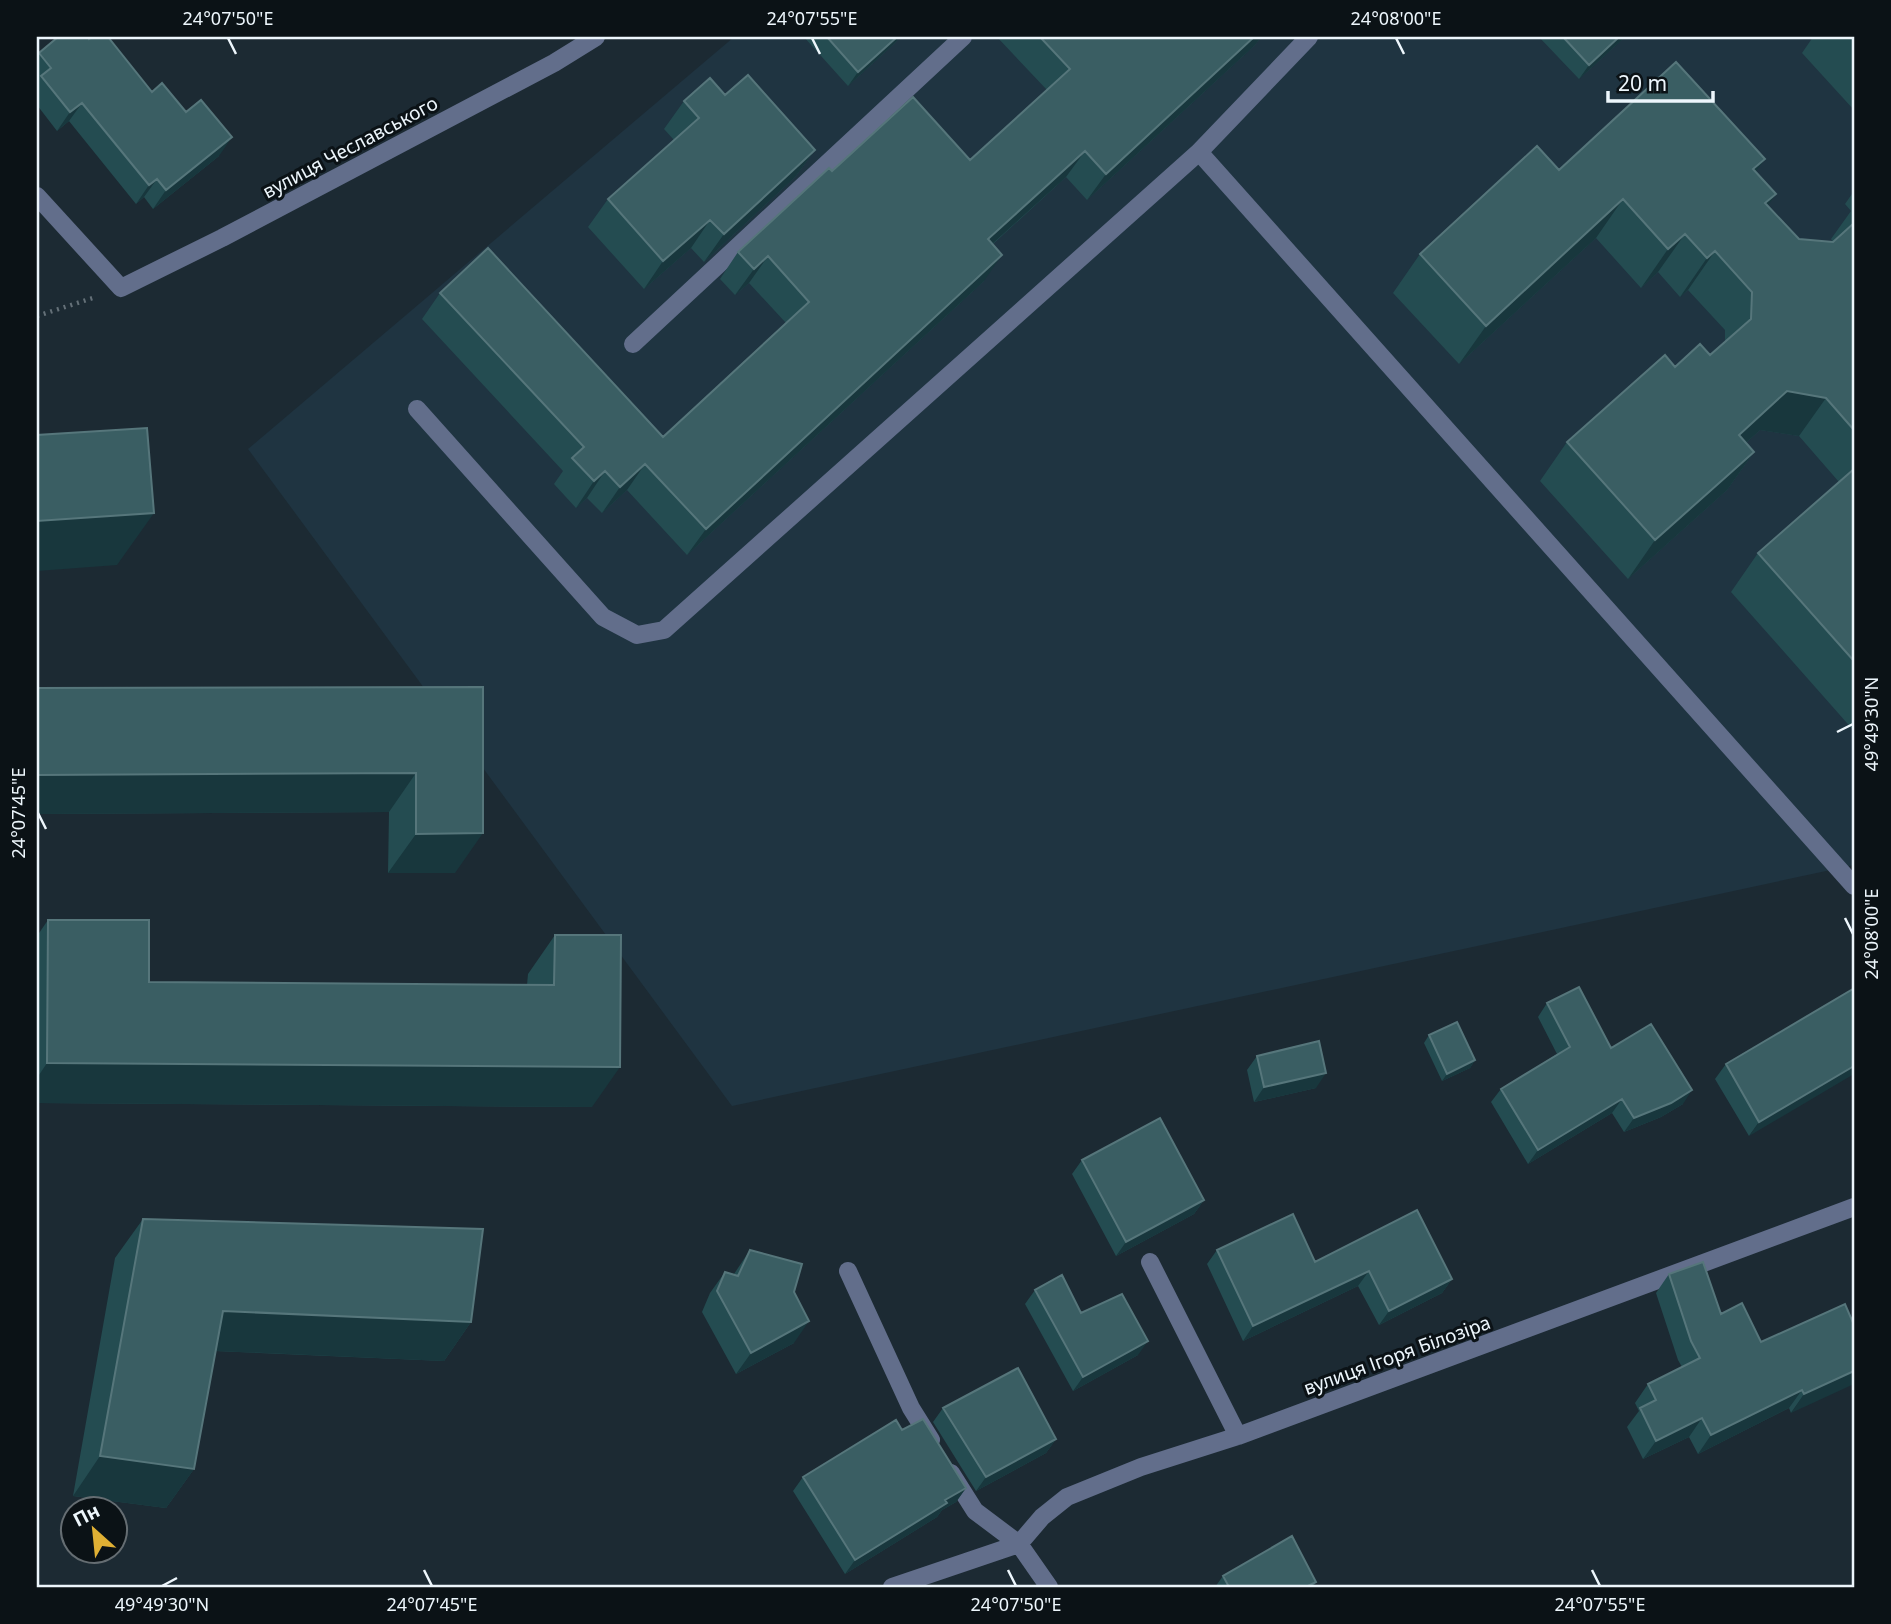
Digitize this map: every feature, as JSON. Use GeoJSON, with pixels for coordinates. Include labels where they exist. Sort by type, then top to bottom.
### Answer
{"type":"FeatureCollection","features":[{"type":"Feature","properties":{"kind":"street","name":"вулиця Чеславського"},"geometry":{"type":"LineString","coordinates":[[121,288],[530,76],[596,37]]}},
{"type":"Feature","properties":{"kind":"street"},"geometry":{"type":"LineString","coordinates":[[633,344],[962,37]]}},
{"type":"Feature","properties":{"kind":"street"},"geometry":{"type":"LineString","coordinates":[[417,408],[603,617],[637,635],[664,630],[1199,152],[1309,37]]}},
{"type":"Feature","properties":{"kind":"street"},"geometry":{"type":"LineString","coordinates":[[1199,152],[1854,886]]}},
{"type":"Feature","properties":{"kind":"street"},"geometry":{"type":"LineString","coordinates":[[37,196],[121,288]]}},
{"type":"Feature","properties":{"kind":"street","name":"вулиця Ігоря Білозіра"},"geometry":{"type":"LineString","coordinates":[[1019,1544],[1042,1517],[1067,1497],[1141,1467],[1238,1436],[1854,1207]]}},
{"type":"Feature","properties":{"kind":"street"},"geometry":{"type":"LineString","coordinates":[[1150,1262],[1238,1436]]}},
{"type":"Feature","properties":{"kind":"street"},"geometry":{"type":"LineString","coordinates":[[848,1271],[911,1408],[975,1511],[1019,1544],[1049,1587]]}},
{"type":"Feature","properties":{"kind":"street"},"geometry":{"type":"LineString","coordinates":[[892,1587],[1019,1544]]}},
{"type":"Feature","properties":{"kind":"path"},"geometry":{"type":"LineString","coordinates":[[37,316],[121,288]]}},
{"type":"Feature","properties":{"kind":"shaded area"},"geometry":{"type":"Polygon","coordinates":[[[734,37],[1854,37],[1854,865],[732,1106],[248,449],[734,37]]]}},
{"type":"Feature","properties":{"kind":"building"},"geometry":{"type":"Polygon","coordinates":[[[58,37],[108,37],[152,92],[162,83],[186,112],[201,100],[232,137],[166,190],[157,179],[149,185],[82,103],[70,112],[41,76],[51,68],[39,53],[58,37]]]}},
{"type":"Feature","properties":{"kind":"building"},"geometry":{"type":"Polygon","coordinates":[[[827,37],[897,37],[858,72],[827,37]]]}},
{"type":"Feature","properties":{"kind":"building"},"geometry":{"type":"Polygon","coordinates":[[[1040,37],[1254,37],[1106,174],[1085,151],[988,239],[1002,255],[706,529],[645,464],[620,487],[605,471],[594,481],[572,458],[584,447],[440,293],[488,248],[663,437],[809,302],[768,256],[754,269],[738,252],[829,168],[832,171],[913,97],[970,160],[1070,69],[1040,37]]]}},
{"type":"Feature","properties":{"kind":"building"},"geometry":{"type":"Polygon","coordinates":[[[1563,37],[1619,37],[1589,65],[1563,37]]]}},
{"type":"Feature","properties":{"kind":"building"},"geometry":{"type":"Polygon","coordinates":[[[1676,62],[1765,159],[1753,169],[1776,194],[1765,203],[1799,239],[1833,242],[1854,223],[1854,430],[1826,398],[1787,391],[1739,435],[1754,452],[1655,540],[1567,442],[1665,355],[1675,367],[1700,344],[1710,355],[1751,319],[1752,292],[1715,251],[1707,258],[1685,234],[1668,249],[1623,199],[1486,326],[1420,254],[1537,146],[1559,170],[1676,62]]]}},
{"type":"Feature","properties":{"kind":"building"},"geometry":{"type":"Polygon","coordinates":[[[748,75],[815,150],[724,234],[710,220],[663,261],[608,199],[699,118],[684,101],[710,78],[725,95],[748,75]]]}},
{"type":"Feature","properties":{"kind":"building"},"geometry":{"type":"Polygon","coordinates":[[[147,428],[154,513],[37,521],[37,435],[147,428]]]}},
{"type":"Feature","properties":{"kind":"building"},"geometry":{"type":"Polygon","coordinates":[[[1854,469],[1854,661],[1758,553],[1854,469]]]}},
{"type":"Feature","properties":{"kind":"building"},"geometry":{"type":"Polygon","coordinates":[[[483,687],[483,833],[416,834],[416,773],[37,775],[37,688],[483,687]]]}},
{"type":"Feature","properties":{"kind":"building"},"geometry":{"type":"Polygon","coordinates":[[[48,920],[149,920],[149,982],[554,985],[555,935],[621,935],[620,1067],[47,1063],[48,920]]]}},
{"type":"Feature","properties":{"kind":"building"},"geometry":{"type":"Polygon","coordinates":[[[1579,987],[1611,1048],[1651,1024],[1692,1090],[1671,1103],[1634,1118],[1622,1099],[1538,1150],[1501,1089],[1570,1047],[1547,1003],[1579,987]]]}},
{"type":"Feature","properties":{"kind":"building"},"geometry":{"type":"Polygon","coordinates":[[[1853,989],[1854,1066],[1759,1122],[1726,1064],[1853,989]]]}},
{"type":"Feature","properties":{"kind":"building"},"geometry":{"type":"Polygon","coordinates":[[[1457,1022],[1475,1060],[1447,1074],[1429,1035],[1457,1022]]]}},
{"type":"Feature","properties":{"kind":"building"},"geometry":{"type":"Polygon","coordinates":[[[1319,1041],[1326,1073],[1264,1087],[1257,1056],[1319,1041]]]}},
{"type":"Feature","properties":{"kind":"building"},"geometry":{"type":"Polygon","coordinates":[[[1160,1118],[1204,1200],[1126,1242],[1082,1160],[1160,1118]]]}},
{"type":"Feature","properties":{"kind":"building"},"geometry":{"type":"Polygon","coordinates":[[[1417,1210],[1452,1279],[1389,1311],[1369,1271],[1253,1326],[1217,1250],[1293,1214],[1315,1262],[1417,1210]]]}},
{"type":"Feature","properties":{"kind":"building"},"geometry":{"type":"Polygon","coordinates":[[[143,1219],[483,1229],[471,1322],[223,1311],[194,1469],[100,1456],[143,1219]]]}},
{"type":"Feature","properties":{"kind":"building"},"geometry":{"type":"Polygon","coordinates":[[[750,1250],[802,1264],[794,1292],[809,1321],[751,1353],[717,1291],[725,1272],[738,1276],[750,1250]]]}},
{"type":"Feature","properties":{"kind":"building"},"geometry":{"type":"Polygon","coordinates":[[[1703,1262],[1721,1314],[1742,1303],[1761,1342],[1845,1304],[1854,1325],[1854,1371],[1804,1394],[1802,1390],[1711,1435],[1702,1418],[1656,1441],[1640,1408],[1656,1400],[1648,1384],[1700,1358],[1691,1341],[1669,1274],[1703,1262]]]}},
{"type":"Feature","properties":{"kind":"building"},"geometry":{"type":"Polygon","coordinates":[[[1062,1275],[1081,1313],[1122,1294],[1148,1341],[1083,1377],[1035,1290],[1062,1275]]]}},
{"type":"Feature","properties":{"kind":"building"},"geometry":{"type":"Polygon","coordinates":[[[1018,1368],[1056,1439],[986,1477],[943,1408],[1018,1368]]]}},
{"type":"Feature","properties":{"kind":"building"},"geometry":{"type":"Polygon","coordinates":[[[923,1419],[966,1488],[945,1500],[947,1503],[855,1560],[803,1477],[896,1420],[902,1430],[923,1419]]]}},
{"type":"Feature","properties":{"kind":"building"},"geometry":{"type":"Polygon","coordinates":[[[1292,1536],[1316,1582],[1306,1587],[1229,1587],[1223,1576],[1292,1536]]]}}]}
